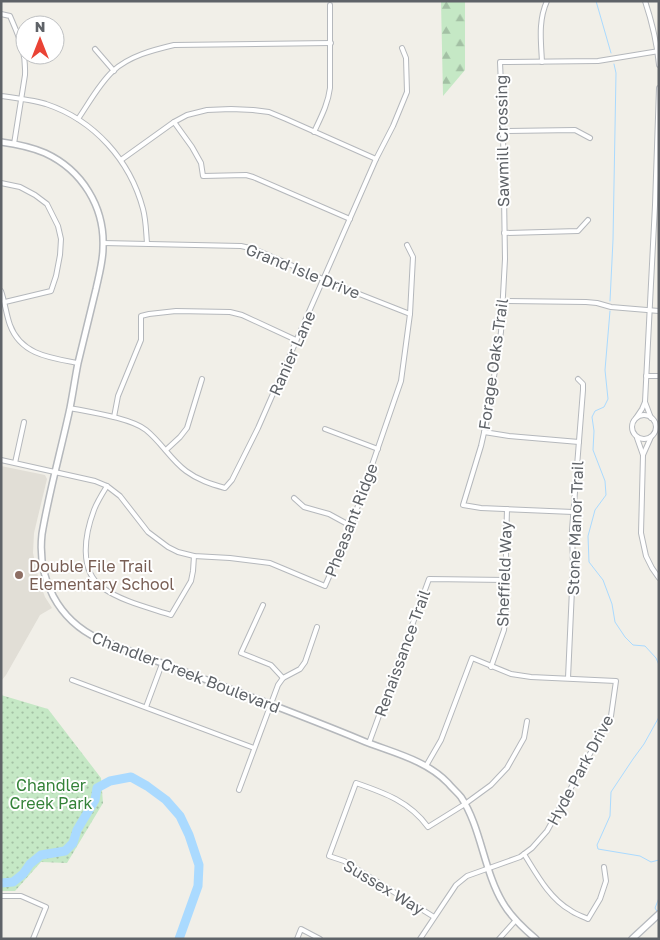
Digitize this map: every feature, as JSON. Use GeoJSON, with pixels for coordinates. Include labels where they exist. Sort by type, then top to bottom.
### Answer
{"type":"FeatureCollection","features":[{"type":"Feature","properties":{"kind":"main road"},"geometry":{"type":"LineString","coordinates":[[632,939],[659,914]]}},
{"type":"Feature","properties":{"kind":"street"},"geometry":{"type":"LineString","coordinates":[[542,62],[540,30],[542,11],[547,1]]}},
{"type":"Feature","properties":{"kind":"street"},"geometry":{"type":"LineString","coordinates":[[646,1],[658,52],[659,65]]}},
{"type":"Feature","properties":{"kind":"street"},"geometry":{"type":"LineString","coordinates":[[314,132],[328,100],[330,88],[330,5]]}},
{"type":"Feature","properties":{"kind":"street"},"geometry":{"type":"LineString","coordinates":[[1,14],[10,16],[22,45],[25,64],[14,144]]}},
{"type":"Feature","properties":{"kind":"street"},"geometry":{"type":"LineString","coordinates":[[78,119],[114,70],[133,58],[150,51],[174,46],[331,43]]}},
{"type":"Feature","properties":{"kind":"street","name":"Ranier Lane"},"geometry":{"type":"LineString","coordinates":[[70,408],[114,417],[146,429],[187,472],[199,479],[225,488],[232,480],[258,428],[407,92],[406,58],[402,48]]}},
{"type":"Feature","properties":{"kind":"street"},"geometry":{"type":"LineString","coordinates":[[95,49],[114,70]]}},
{"type":"Feature","properties":{"kind":"street","name":"Sawmill Crossing"},"geometry":{"type":"LineString","coordinates":[[504,259],[503,131],[500,62],[598,61],[658,52]]}},
{"type":"Feature","properties":{"kind":"street"},"geometry":{"type":"LineString","coordinates":[[659,88],[657,181],[645,402],[633,421],[632,429],[643,454],[640,533],[646,556],[659,578]]}},
{"type":"Feature","properties":{"kind":"street"},"geometry":{"type":"LineString","coordinates":[[1,96],[45,104],[78,119],[106,142],[121,160],[138,193],[143,211],[147,243]]}},
{"type":"Feature","properties":{"kind":"street"},"geometry":{"type":"LineString","coordinates":[[121,160],[174,122],[188,115],[207,110],[253,110],[269,112],[376,160]]}},
{"type":"Feature","properties":{"kind":"street"},"geometry":{"type":"LineString","coordinates":[[174,122],[201,163],[203,176],[246,175],[253,177],[350,219]]}},
{"type":"Feature","properties":{"kind":"street"},"geometry":{"type":"LineString","coordinates":[[503,131],[575,130],[590,138]]}},
{"type":"Feature","properties":{"kind":"street","name":"Chandler Creek Boulevard"},"geometry":{"type":"LineString","coordinates":[[1,142],[30,147],[46,153],[60,161],[77,175],[92,196],[102,227],[104,243],[100,272],[78,363],[41,544],[43,571],[52,594],[63,611],[82,631],[99,639],[369,743],[434,771],[461,798],[475,828],[488,868],[503,903],[516,920],[536,939]]}},
{"type":"Feature","properties":{"kind":"street"},"geometry":{"type":"LineString","coordinates":[[1,183],[20,187],[35,195],[46,204],[58,226],[61,239],[56,276],[51,291],[5,302]]}},
{"type":"Feature","properties":{"kind":"street"},"geometry":{"type":"LineString","coordinates":[[504,233],[578,231],[588,220]]}},
{"type":"Feature","properties":{"kind":"street","name":"Grand Isle Drive"},"geometry":{"type":"LineString","coordinates":[[104,243],[241,246],[410,314]]}},
{"type":"Feature","properties":{"kind":"street","name":"Pheasant Ridge"},"geometry":{"type":"LineString","coordinates":[[1,460],[94,481],[107,486],[120,496],[148,532],[178,552],[194,556],[238,558],[270,563],[325,586],[351,526],[401,381],[410,314],[413,257],[407,245]]}},
{"type":"Feature","properties":{"kind":"street"},"geometry":{"type":"LineString","coordinates":[[653,246],[659,246]]}},
{"type":"Feature","properties":{"kind":"street","name":"Forage Oaks Trail"},"geometry":{"type":"LineString","coordinates":[[504,259],[501,332],[494,379],[484,432],[463,505],[507,510],[573,512]]}},
{"type":"Feature","properties":{"kind":"street"},"geometry":{"type":"LineString","coordinates":[[1,291],[11,327],[23,346],[39,354],[78,363]]}},
{"type":"Feature","properties":{"kind":"street"},"geometry":{"type":"LineString","coordinates":[[503,301],[586,302],[611,307],[659,311]]}},
{"type":"Feature","properties":{"kind":"street"},"geometry":{"type":"LineString","coordinates":[[114,417],[118,396],[141,340],[141,316],[176,311],[230,312],[242,314],[296,340]]}},
{"type":"Feature","properties":{"kind":"street"},"geometry":{"type":"LineString","coordinates":[[646,376],[659,376]]}},
{"type":"Feature","properties":{"kind":"street"},"geometry":{"type":"LineString","coordinates":[[166,450],[187,428],[202,379]]}},
{"type":"Feature","properties":{"kind":"street","name":"Stone Manor Trail"},"geometry":{"type":"LineString","coordinates":[[568,678],[572,607],[572,530],[583,390],[583,384],[578,379]]}},
{"type":"Feature","properties":{"kind":"street"},"geometry":{"type":"LineString","coordinates":[[643,454],[656,427],[645,402]]}},
{"type":"Feature","properties":{"kind":"street"},"geometry":{"type":"LineString","coordinates":[[636,418],[643,415],[647,416],[659,424]]}},
{"type":"Feature","properties":{"kind":"street"},"geometry":{"type":"LineString","coordinates":[[15,463],[24,422]]}},
{"type":"Feature","properties":{"kind":"street"},"geometry":{"type":"LineString","coordinates":[[325,429],[378,449]]}},
{"type":"Feature","properties":{"kind":"street"},"geometry":{"type":"LineString","coordinates":[[636,436],[643,439],[659,431]]}},
{"type":"Feature","properties":{"kind":"street"},"geometry":{"type":"LineString","coordinates":[[484,432],[579,442]]}},
{"type":"Feature","properties":{"kind":"street"},"geometry":{"type":"LineString","coordinates":[[107,486],[94,508],[85,552],[86,563],[92,576],[102,588],[117,596],[171,616],[191,581],[194,556]]}},
{"type":"Feature","properties":{"kind":"street"},"geometry":{"type":"LineString","coordinates":[[294,498],[304,507],[328,514],[351,526]]}},
{"type":"Feature","properties":{"kind":"street","name":"Sheffield Way"},"geometry":{"type":"LineString","coordinates":[[492,667],[505,624],[506,614],[507,510]]}},
{"type":"Feature","properties":{"kind":"street","name":"Renaissance Trail"},"geometry":{"type":"LineString","coordinates":[[369,743],[429,579],[506,580]]}},
{"type":"Feature","properties":{"kind":"street"},"geometry":{"type":"LineString","coordinates":[[262,605],[241,653],[271,665],[283,678]]}},
{"type":"Feature","properties":{"kind":"street"},"geometry":{"type":"LineString","coordinates":[[239,790],[278,685],[283,678],[300,668],[305,662],[317,626]]}},
{"type":"Feature","properties":{"kind":"street","name":"Hyde Park Drive"},"geometry":{"type":"LineString","coordinates":[[420,939],[456,885],[467,876],[520,857],[532,848],[547,831],[611,716],[616,681],[531,677],[511,674],[472,658],[441,740],[426,766]]}},
{"type":"Feature","properties":{"kind":"street"},"geometry":{"type":"LineString","coordinates":[[146,707],[162,664]]}},
{"type":"Feature","properties":{"kind":"street"},"geometry":{"type":"LineString","coordinates":[[72,680],[254,748]]}},
{"type":"Feature","properties":{"kind":"street"},"geometry":{"type":"LineString","coordinates":[[464,804],[491,786],[507,768],[524,738],[527,721]]}},
{"type":"Feature","properties":{"kind":"street","name":"Sussex Way"},"geometry":{"type":"LineString","coordinates":[[434,917],[344,861],[328,856],[356,784],[398,800],[410,807],[428,827],[464,804]]}},
{"type":"Feature","properties":{"kind":"street"},"geometry":{"type":"LineString","coordinates":[[524,854],[554,896],[569,910],[588,919],[600,899],[606,881],[604,867]]}},
{"type":"Feature","properties":{"kind":"street"},"geometry":{"type":"LineString","coordinates":[[1,896],[21,896],[46,907],[33,939]]}},
{"type":"Feature","properties":{"kind":"street"},"geometry":{"type":"LineString","coordinates":[[499,939],[516,920]]}},
{"type":"Feature","properties":{"kind":"street"},"geometry":{"type":"LineString","coordinates":[[298,939],[301,929],[320,939]]}},
{"type":"Feature","properties":{"kind":"shaded area","name":"Double File Trail Elementary School"},"geometry":{"type":"Polygon","coordinates":[[[1,466],[45,475],[47,479],[34,533],[33,553],[39,581],[45,597],[52,608],[40,615],[1,681],[1,466]]]}},
{"type":"Feature","properties":{"kind":"green space"},"geometry":{"type":"Polygon","coordinates":[[[441,1],[465,1],[465,70],[443,96],[441,1]]]}},
{"type":"Feature","properties":{"kind":"green space","name":"Chandler Creek Park"},"geometry":{"type":"Polygon","coordinates":[[[1,695],[48,709],[101,778],[103,803],[67,863],[41,862],[15,891],[1,891],[1,695]]]}},
{"type":"Feature","properties":{"kind":"waterway"},"geometry":{"type":"LineString","coordinates":[[596,1],[611,53]]}},
{"type":"Feature","properties":{"kind":"waterway"},"geometry":{"type":"LineString","coordinates":[[610,301],[616,73],[614,64]]}},
{"type":"Feature","properties":{"kind":"waterway"},"geometry":{"type":"LineString","coordinates":[[610,311],[605,370],[608,399],[604,407],[595,411],[592,417],[594,431],[593,450],[605,481],[606,495],[595,510],[588,536],[589,562],[603,580],[612,604],[615,622],[625,637],[633,645],[645,646],[656,658],[659,665]]}},
{"type":"Feature","properties":{"kind":"waterway"},"geometry":{"type":"LineString","coordinates":[[659,717],[644,744],[611,792],[610,816],[597,845],[598,849],[640,856],[651,862],[659,860]]}},
{"type":"Feature","properties":{"kind":"waterway"},"geometry":{"type":"LineString","coordinates":[[1,883],[13,882],[41,855],[65,851],[73,843],[77,830],[95,800],[97,788],[110,781],[131,777],[166,800],[180,816],[189,835],[199,865],[198,886],[179,939]]}},
{"type":"Feature","properties":{"kind":"waterway"},"geometry":{"type":"LineString","coordinates":[[658,913],[655,908],[659,898]]}},
{"type":"Feature","properties":{"kind":"place","name":"Double File Trail Elementary School"},"geometry":{"type":"Point","coordinates":[19,575]}}]}
